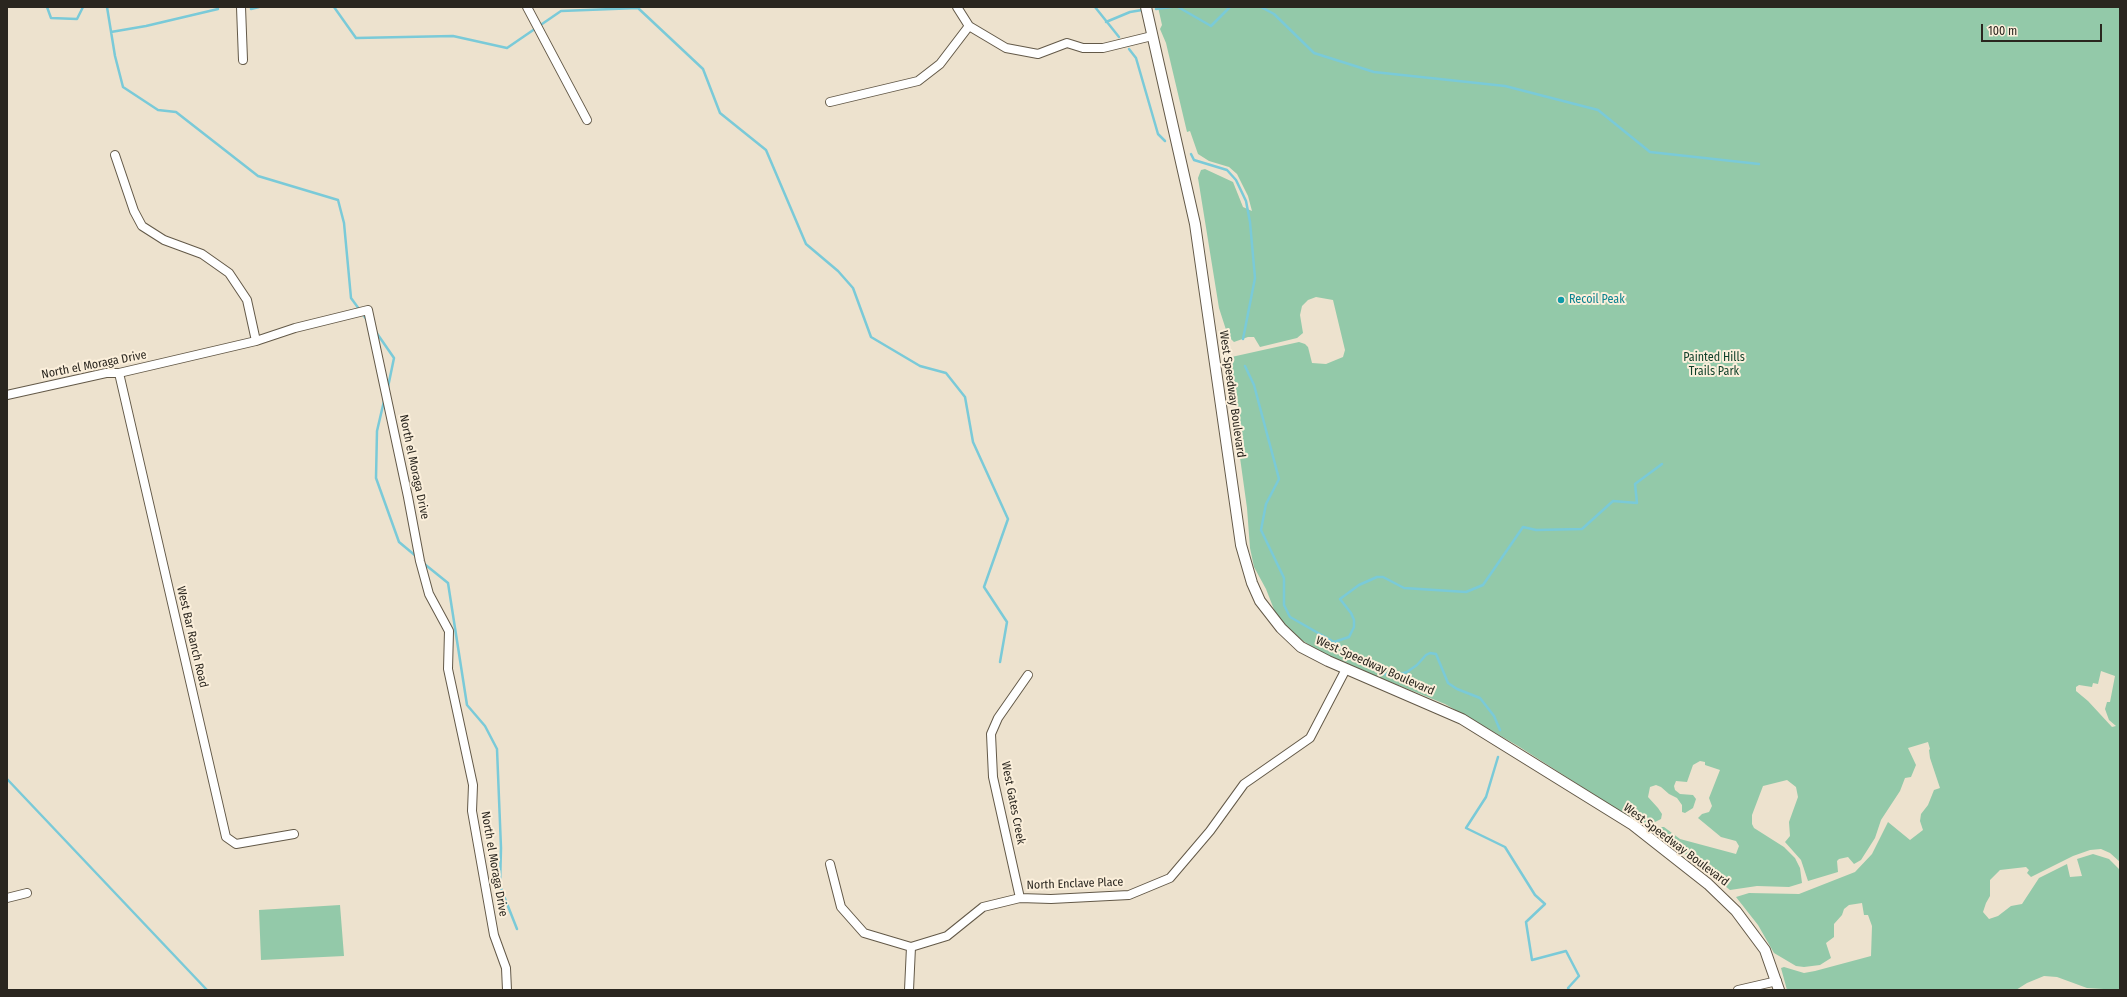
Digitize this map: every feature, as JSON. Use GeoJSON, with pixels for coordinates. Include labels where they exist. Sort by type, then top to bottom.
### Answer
{"type":"FeatureCollection","features":[{"type":"Feature","properties":{"kind":"main road","name":"West Speedway Boulevard"},"geometry":{"type":"LineString","coordinates":[[1146,7],[1195,224],[1241,544],[1250,577],[1260,601],[1281,628],[1301,647],[1346,669],[1462,719],[1633,825],[1725,898],[1755,934],[1769,959],[1778,985]]}},
{"type":"Feature","properties":{"kind":"street"},"geometry":{"type":"LineString","coordinates":[[242,7],[243,60]]}},
{"type":"Feature","properties":{"kind":"street"},"geometry":{"type":"LineString","coordinates":[[527,7],[587,120]]}},
{"type":"Feature","properties":{"kind":"street"},"geometry":{"type":"LineString","coordinates":[[957,7],[969,26],[1006,48],[1038,54],[1067,43],[1083,48],[1103,48],[1152,36]]}},
{"type":"Feature","properties":{"kind":"street"},"geometry":{"type":"LineString","coordinates":[[830,102],[918,81],[940,64],[969,26]]}},
{"type":"Feature","properties":{"kind":"street"},"geometry":{"type":"LineString","coordinates":[[115,155],[134,211],[142,226],[164,240],[202,254],[229,273],[247,300],[256,341]]}},
{"type":"Feature","properties":{"kind":"street","name":"North el Moraga Drive"},"geometry":{"type":"LineString","coordinates":[[7,395],[106,373],[119,373],[256,341],[295,328],[368,310],[408,497],[420,561],[429,594],[449,631],[448,670],[473,785],[472,811],[494,935],[506,968],[507,990]]}},
{"type":"Feature","properties":{"kind":"street","name":"West Bar Ranch Road"},"geometry":{"type":"LineString","coordinates":[[119,373],[226,837],[236,844],[294,834]]}},
{"type":"Feature","properties":{"kind":"street","name":"North Enclave Place"},"geometry":{"type":"LineString","coordinates":[[911,947],[947,936],[983,907],[1020,898],[1051,899],[1130,895],[1170,878],[1210,831],[1244,784],[1310,738],[1346,669]]}},
{"type":"Feature","properties":{"kind":"street","name":"West Gates Creek"},"geometry":{"type":"LineString","coordinates":[[1020,898],[993,778],[991,734],[998,718],[1028,675]]}},
{"type":"Feature","properties":{"kind":"street"},"geometry":{"type":"LineString","coordinates":[[830,864],[841,907],[864,932],[911,947],[910,990]]}},
{"type":"Feature","properties":{"kind":"street"},"geometry":{"type":"LineString","coordinates":[[7,898],[27,893]]}},
{"type":"Feature","properties":{"kind":"street"},"geometry":{"type":"LineString","coordinates":[[1738,990],[1778,985]]}},
{"type":"Feature","properties":{"kind":"green space","name":"Painted Hills Trails Park"},"geometry":{"type":"Polygon","coordinates":[[[1158,7],[2120,7],[2120,862],[2110,853],[2101,849],[2090,850],[2073,856],[2031,877],[2027,873],[2029,870],[2026,867],[2000,870],[1990,880],[1990,896],[1983,912],[1989,919],[1998,916],[2011,906],[2022,904],[2039,878],[2067,864],[2070,877],[2082,876],[2077,859],[2093,854],[2109,859],[2120,870],[2120,990],[2087,988],[2057,977],[2044,976],[2027,983],[2016,990],[1787,990],[1781,968],[1784,967],[1804,973],[1871,956],[1872,926],[1868,915],[1864,915],[1862,903],[1849,905],[1844,909],[1842,915],[1834,924],[1834,937],[1826,943],[1831,958],[1820,965],[1804,967],[1796,966],[1774,953],[1758,925],[1736,897],[1749,893],[1799,894],[1855,872],[1872,854],[1888,822],[1910,840],[1923,830],[1920,821],[1921,814],[1928,805],[1934,790],[1940,788],[1930,758],[1928,742],[1908,748],[1916,765],[1911,777],[1905,778],[1900,791],[1881,820],[1875,838],[1861,860],[1854,864],[1848,857],[1839,859],[1837,861],[1838,872],[1808,881],[1801,860],[1785,842],[1790,836],[1789,822],[1798,797],[1796,787],[1787,780],[1763,786],[1752,815],[1752,824],[1754,828],[1784,847],[1795,858],[1800,868],[1802,883],[1789,887],[1757,886],[1730,890],[1685,854],[1651,831],[1655,827],[1664,827],[1680,839],[1736,854],[1739,846],[1736,841],[1721,837],[1698,818],[1702,814],[1709,812],[1712,806],[1709,798],[1720,770],[1705,765],[1705,762],[1700,761],[1693,765],[1687,782],[1676,781],[1674,786],[1675,790],[1680,794],[1693,795],[1696,799],[1693,808],[1685,813],[1682,812],[1682,805],[1677,798],[1669,794],[1661,787],[1656,785],[1650,787],[1648,797],[1662,814],[1661,819],[1649,825],[1640,824],[1518,746],[1445,704],[1341,662],[1318,651],[1290,632],[1275,612],[1266,589],[1254,567],[1250,548],[1247,508],[1237,436],[1239,433],[1236,401],[1227,358],[1299,342],[1308,347],[1312,363],[1326,364],[1343,357],[1345,350],[1333,300],[1316,297],[1308,300],[1302,306],[1300,315],[1303,333],[1297,338],[1260,347],[1254,337],[1248,337],[1234,342],[1228,336],[1219,308],[1198,178],[1201,170],[1205,169],[1233,182],[1243,207],[1252,211],[1248,196],[1237,174],[1229,167],[1209,161],[1198,154],[1190,131],[1187,132],[1166,43],[1160,29],[1162,25],[1158,7]],[[2101,671],[2098,684],[2093,683],[2092,687],[2079,685],[2076,687],[2076,691],[2088,701],[2112,727],[2116,726],[2109,720],[2105,709],[2107,702],[2110,702],[2115,676],[2101,671]]]}},
{"type":"Feature","properties":{"kind":"green space"},"geometry":{"type":"Polygon","coordinates":[[[340,905],[344,956],[261,960],[259,910],[340,905]]]}},
{"type":"Feature","properties":{"kind":"waterway"},"geometry":{"type":"LineString","coordinates":[[47,7],[51,18],[77,19],[83,7]]}},
{"type":"Feature","properties":{"kind":"waterway"},"geometry":{"type":"LineString","coordinates":[[107,7],[115,56],[123,87],[158,110],[176,112],[258,176],[338,200],[344,223],[351,298],[367,320]]}},
{"type":"Feature","properties":{"kind":"waterway"},"geometry":{"type":"LineString","coordinates":[[251,9],[259,7]]}},
{"type":"Feature","properties":{"kind":"waterway"},"geometry":{"type":"LineString","coordinates":[[334,7],[356,38],[453,36],[507,48],[561,11],[638,8],[703,69],[720,113],[766,150],[806,244],[838,271],[853,288],[871,337],[920,366],[946,373],[965,397],[973,442],[1008,519],[984,587],[1007,622],[1000,662]]}},
{"type":"Feature","properties":{"kind":"waterway"},"geometry":{"type":"LineString","coordinates":[[1095,7],[1119,37]]}},
{"type":"Feature","properties":{"kind":"waterway"},"geometry":{"type":"LineString","coordinates":[[1156,9],[1172,7]]}},
{"type":"Feature","properties":{"kind":"waterway"},"geometry":{"type":"LineString","coordinates":[[1178,7],[1211,26],[1230,7]]}},
{"type":"Feature","properties":{"kind":"waterway"},"geometry":{"type":"LineString","coordinates":[[1261,7],[1274,14],[1314,53],[1374,72],[1505,86],[1598,110],[1650,152],[1759,164]]}},
{"type":"Feature","properties":{"kind":"waterway"},"geometry":{"type":"LineString","coordinates":[[111,32],[146,26],[218,9]]}},
{"type":"Feature","properties":{"kind":"waterway"},"geometry":{"type":"LineString","coordinates":[[1106,22],[1130,12],[1142,10]]}},
{"type":"Feature","properties":{"kind":"waterway"},"geometry":{"type":"LineString","coordinates":[[1129,49],[1136,58],[1158,134],[1165,141]]}},
{"type":"Feature","properties":{"kind":"waterway"},"geometry":{"type":"LineString","coordinates":[[1191,154],[1194,160],[1227,170],[1236,180],[1246,201],[1250,222],[1255,278],[1243,339]]}},
{"type":"Feature","properties":{"kind":"waterway"},"geometry":{"type":"LineString","coordinates":[[376,332],[394,358],[388,387]]}},
{"type":"Feature","properties":{"kind":"waterway"},"geometry":{"type":"LineString","coordinates":[[1245,366],[1254,385],[1279,479],[1266,504],[1261,530],[1284,578],[1284,605],[1290,617],[1334,642],[1349,637],[1354,627],[1354,620],[1351,613],[1340,599],[1359,585],[1377,577],[1383,577],[1404,588],[1466,592],[1483,585],[1523,527],[1536,530],[1582,529],[1613,501],[1637,503],[1635,484],[1662,464]]}},
{"type":"Feature","properties":{"kind":"waterway"},"geometry":{"type":"LineString","coordinates":[[384,401],[377,431],[376,478],[399,542],[417,557]]}},
{"type":"Feature","properties":{"kind":"waterway"},"geometry":{"type":"LineString","coordinates":[[422,562],[448,583],[467,705],[485,726],[497,749],[501,848],[500,886],[517,929]]}},
{"type":"Feature","properties":{"kind":"waterway"},"geometry":{"type":"LineString","coordinates":[[1334,642],[1371,668],[1387,675],[1394,676],[1407,672],[1417,665],[1426,655],[1430,653],[1436,654],[1448,683],[1457,689],[1480,698],[1494,716],[1500,730]]}},
{"type":"Feature","properties":{"kind":"waterway"},"geometry":{"type":"LineString","coordinates":[[1498,757],[1486,797],[1466,828],[1505,847],[1535,895],[1545,904],[1526,922],[1532,960],[1566,951],[1579,976],[1568,988],[1569,990]]}},
{"type":"Feature","properties":{"kind":"waterway"},"geometry":{"type":"LineString","coordinates":[[7,779],[207,990]]}},
{"type":"Feature","properties":{"kind":"place","name":"Recoil Peak"},"geometry":{"type":"Point","coordinates":[1561,300]}}]}
